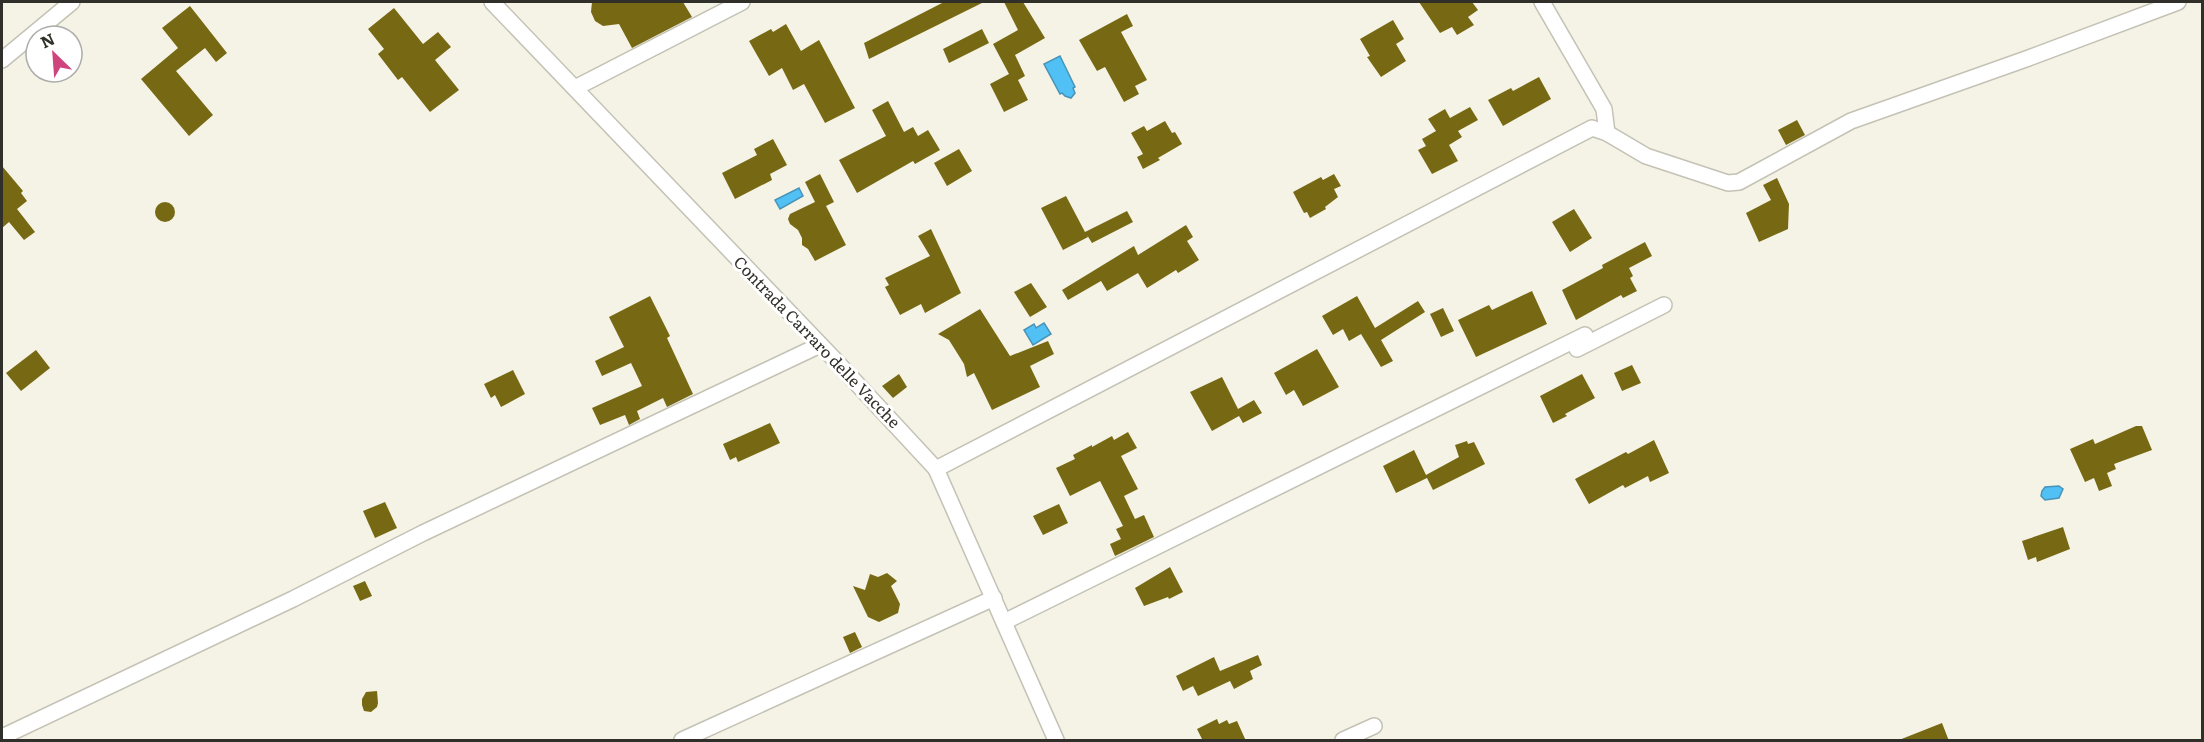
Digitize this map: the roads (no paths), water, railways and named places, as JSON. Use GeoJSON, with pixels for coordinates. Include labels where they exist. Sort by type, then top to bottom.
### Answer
{"type":"FeatureCollection","features":[{"type":"Feature","properties":{"kind":"street"},"geometry":{"type":"LineString","coordinates":[[2,60],[72,2]]}},
{"type":"Feature","properties":{"kind":"street","name":"Contrada Carraro delle Vacche"},"geometry":{"type":"LineString","coordinates":[[492,2],[936,469],[1056,740]]}},
{"type":"Feature","properties":{"kind":"street"},"geometry":{"type":"LineString","coordinates":[[575,88],[742,2]]}},
{"type":"Feature","properties":{"kind":"street"},"geometry":{"type":"LineString","coordinates":[[1542,2],[1604,109],[1607,133]]}},
{"type":"Feature","properties":{"kind":"street"},"geometry":{"type":"LineString","coordinates":[[936,469],[1592,128],[1607,133],[1646,156],[1728,183],[1739,182],[1851,121],[2178,2]]}},
{"type":"Feature","properties":{"kind":"street"},"geometry":{"type":"LineString","coordinates":[[1519,368],[1539,368],[1664,305]]}},
{"type":"Feature","properties":{"kind":"street"},"geometry":{"type":"LineString","coordinates":[[1004,622],[1585,335]]}},
{"type":"Feature","properties":{"kind":"street"},"geometry":{"type":"LineString","coordinates":[[2,737],[293,599],[423,533],[820,345]]}},
{"type":"Feature","properties":{"kind":"street"},"geometry":{"type":"LineString","coordinates":[[682,741],[994,597]]}},
{"type":"Feature","properties":{"kind":"street"},"geometry":{"type":"LineString","coordinates":[[1343,741],[1374,726]]}},
{"type":"Feature","properties":{"kind":"water"},"geometry":{"type":"Polygon","coordinates":[[[1060,56],[1075,87],[1073,88],[1075,93],[1071,98],[1060,94],[1044,64],[1060,56]]]}},
{"type":"Feature","properties":{"kind":"water"},"geometry":{"type":"Polygon","coordinates":[[[799,188],[803,196],[780,209],[775,200],[799,188]]]}},
{"type":"Feature","properties":{"kind":"water"},"geometry":{"type":"Polygon","coordinates":[[[1044,323],[1051,334],[1033,345],[1024,330],[1034,324],[1036,328],[1044,323]]]}},
{"type":"Feature","properties":{"kind":"water"},"geometry":{"type":"Polygon","coordinates":[[[2059,486],[2063,489],[2059,498],[2045,500],[2041,496],[2045,487],[2059,486]]]}}]}
